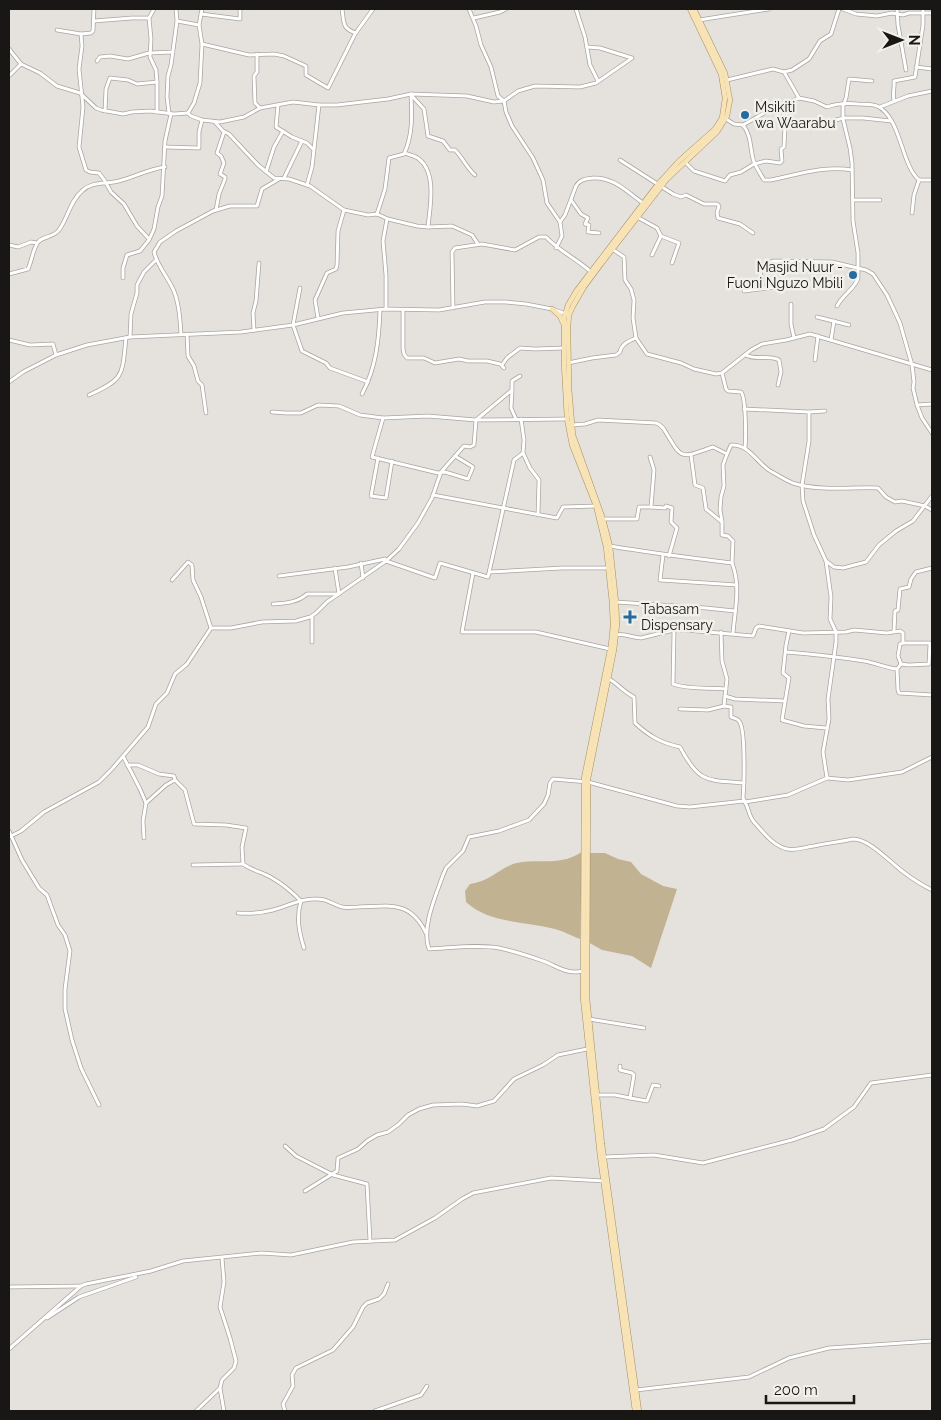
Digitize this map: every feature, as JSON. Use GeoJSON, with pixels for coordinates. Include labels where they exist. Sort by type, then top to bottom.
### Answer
{"type":"FeatureCollection","features":[{"type":"Feature","properties":{"kind":"main road"},"geometry":{"type":"LineString","coordinates":[[586,782],[609,679],[613,625],[606,547],[596,506],[572,445],[567,420],[564,326],[567,314],[584,287],[659,186],[679,161],[720,124],[725,98],[721,74],[690,9]]}},
{"type":"Feature","properties":{"kind":"main road"},"geometry":{"type":"LineString","coordinates":[[552,309],[564,308],[568,305],[643,203],[717,132],[726,119],[730,100],[727,80],[721,63],[694,9]]}},
{"type":"Feature","properties":{"kind":"main road"},"geometry":{"type":"LineString","coordinates":[[568,305],[568,363],[575,444],[603,519],[610,546],[616,602],[616,635],[586,782],[585,811],[585,945],[589,1019],[605,1181]]}},
{"type":"Feature","properties":{"kind":"main road"},"geometry":{"type":"LineString","coordinates":[[552,309],[560,316],[564,326]]}},
{"type":"Feature","properties":{"kind":"main road"},"geometry":{"type":"LineString","coordinates":[[585,945],[583,971],[588,1049],[634,1390],[635,1411]]}},
{"type":"Feature","properties":{"kind":"main road"},"geometry":{"type":"LineString","coordinates":[[634,1390],[639,1411]]}},
{"type":"Feature","properties":{"kind":"street"},"geometry":{"type":"LineString","coordinates":[[57,30],[81,34],[91,33],[93,30],[94,9]]}},
{"type":"Feature","properties":{"kind":"street"},"geometry":{"type":"LineString","coordinates":[[154,9],[149,18],[150,53],[151,61],[156,70],[157,112]]}},
{"type":"Feature","properties":{"kind":"street"},"geometry":{"type":"LineString","coordinates":[[122,278],[122,268],[127,254],[140,251],[154,229],[162,196],[170,114],[166,98],[178,21],[176,9]]}},
{"type":"Feature","properties":{"kind":"street"},"geometry":{"type":"LineString","coordinates":[[188,113],[194,103],[200,83],[202,44],[200,25],[202,9]]}},
{"type":"Feature","properties":{"kind":"street"},"geometry":{"type":"LineString","coordinates":[[201,14],[240,18],[240,9]]}},
{"type":"Feature","properties":{"kind":"street"},"geometry":{"type":"LineString","coordinates":[[342,9],[346,28],[348,31],[356,33]]}},
{"type":"Feature","properties":{"kind":"street"},"geometry":{"type":"LineString","coordinates":[[202,44],[249,55],[274,54],[300,63],[306,66],[306,75],[328,88],[356,33],[374,9]]}},
{"type":"Feature","properties":{"kind":"street"},"geometry":{"type":"LineString","coordinates":[[469,9],[474,18],[481,45],[491,68],[498,96],[504,101],[512,126],[533,158],[543,180],[547,203],[560,222],[562,236],[556,248]]}},
{"type":"Feature","properties":{"kind":"street"},"geometry":{"type":"LineString","coordinates":[[474,18],[506,9]]}},
{"type":"Feature","properties":{"kind":"street"},"geometry":{"type":"LineString","coordinates":[[576,9],[590,65],[598,81]]}},
{"type":"Feature","properties":{"kind":"street"},"geometry":{"type":"LineString","coordinates":[[699,20],[769,9]]}},
{"type":"Feature","properties":{"kind":"street"},"geometry":{"type":"LineString","coordinates":[[727,80],[766,70],[773,69],[784,72],[792,70],[809,59],[820,41],[831,34],[839,9]]}},
{"type":"Feature","properties":{"kind":"street"},"geometry":{"type":"LineString","coordinates":[[843,9],[862,16],[923,11],[932,13]]}},
{"type":"Feature","properties":{"kind":"street"},"geometry":{"type":"LineString","coordinates":[[897,9],[906,70]]}},
{"type":"Feature","properties":{"kind":"street"},"geometry":{"type":"LineString","coordinates":[[894,101],[892,91],[895,87],[894,80],[915,78],[923,11]]}},
{"type":"Feature","properties":{"kind":"street"},"geometry":{"type":"LineString","coordinates":[[94,21],[149,18]]}},
{"type":"Feature","properties":{"kind":"street"},"geometry":{"type":"LineString","coordinates":[[178,21],[200,25]]}},
{"type":"Feature","properties":{"kind":"street"},"geometry":{"type":"LineString","coordinates":[[81,34],[82,46],[79,68],[82,113],[79,147],[86,170],[99,173],[106,182],[110,192],[124,204],[137,226],[149,239]]}},
{"type":"Feature","properties":{"kind":"street"},"geometry":{"type":"LineString","coordinates":[[9,49],[21,64],[40,73],[57,86],[80,94],[96,108],[123,114],[132,112],[188,113],[202,120],[215,122],[244,117],[260,108],[293,102],[336,105],[388,99],[411,94],[468,96],[494,102],[504,101],[518,91],[535,86],[580,87],[596,83],[624,66],[632,58],[600,48],[587,47]]}},
{"type":"Feature","properties":{"kind":"street"},"geometry":{"type":"LineString","coordinates":[[96,60],[100,57],[110,56],[128,59],[150,53],[173,52]]}},
{"type":"Feature","properties":{"kind":"street"},"geometry":{"type":"LineString","coordinates":[[257,54],[257,72],[254,76],[255,103],[260,108]]}},
{"type":"Feature","properties":{"kind":"street"},"geometry":{"type":"LineString","coordinates":[[9,76],[21,64]]}},
{"type":"Feature","properties":{"kind":"street"},"geometry":{"type":"LineString","coordinates":[[916,67],[932,69]]}},
{"type":"Feature","properties":{"kind":"street"},"geometry":{"type":"LineString","coordinates":[[784,72],[799,98]]}},
{"type":"Feature","properties":{"kind":"street"},"geometry":{"type":"LineString","coordinates":[[105,111],[106,89],[110,78],[128,80],[137,84],[157,82]]}},
{"type":"Feature","properties":{"kind":"street"},"geometry":{"type":"LineString","coordinates":[[837,306],[844,294],[858,281],[858,253],[853,221],[852,170],[850,148],[843,119],[843,106],[850,79],[872,81]]}},
{"type":"Feature","properties":{"kind":"street"},"geometry":{"type":"LineString","coordinates":[[879,107],[908,96],[932,91]]}},
{"type":"Feature","properties":{"kind":"street"},"geometry":{"type":"LineString","coordinates":[[405,153],[412,120],[411,94]]}},
{"type":"Feature","properties":{"kind":"street"},"geometry":{"type":"LineString","coordinates":[[411,94],[424,109],[428,136],[443,140],[450,150],[454,150],[464,159],[467,168],[475,175]]}},
{"type":"Feature","properties":{"kind":"street"},"geometry":{"type":"LineString","coordinates":[[726,119],[734,124],[743,125],[766,112],[799,98],[814,101],[827,107],[845,103],[874,105],[879,107],[891,121],[900,139],[912,175],[919,180],[932,180]]}},
{"type":"Feature","properties":{"kind":"street"},"geometry":{"type":"LineString","coordinates":[[278,105],[276,126],[292,138],[307,143],[313,150]]}},
{"type":"Feature","properties":{"kind":"street"},"geometry":{"type":"LineString","coordinates":[[307,185],[312,167],[319,105]]}},
{"type":"Feature","properties":{"kind":"street"},"geometry":{"type":"LineString","coordinates":[[685,162],[694,171],[725,181],[730,175],[741,172],[755,164],[766,161],[780,163],[782,161],[781,150],[784,147],[785,125],[782,106]]}},
{"type":"Feature","properties":{"kind":"street"},"geometry":{"type":"LineString","coordinates":[[785,125],[863,118],[891,121]]}},
{"type":"Feature","properties":{"kind":"street"},"geometry":{"type":"LineString","coordinates":[[166,147],[199,148],[199,132],[202,120]]}},
{"type":"Feature","properties":{"kind":"street"},"geometry":{"type":"LineString","coordinates":[[215,122],[274,178],[284,178],[307,185],[344,210],[368,215],[377,214],[387,219],[428,227],[452,226],[472,235],[478,244]]}},
{"type":"Feature","properties":{"kind":"street"},"geometry":{"type":"LineString","coordinates":[[743,125],[748,133],[755,164],[764,180],[815,172],[852,170]]}},
{"type":"Feature","properties":{"kind":"street"},"geometry":{"type":"LineString","coordinates":[[266,172],[274,147],[284,131]]}},
{"type":"Feature","properties":{"kind":"street"},"geometry":{"type":"LineString","coordinates":[[216,210],[218,197],[225,179],[220,174],[224,164],[217,153],[224,132]]}},
{"type":"Feature","properties":{"kind":"street"},"geometry":{"type":"LineString","coordinates":[[284,178],[302,142]]}},
{"type":"Feature","properties":{"kind":"street"},"geometry":{"type":"LineString","coordinates":[[377,214],[385,190],[389,158],[405,153],[420,159],[429,173],[430,202],[428,227]]}},
{"type":"Feature","properties":{"kind":"street"},"geometry":{"type":"LineString","coordinates":[[620,160],[659,186],[678,196],[686,195],[704,204],[717,204],[719,206],[718,218],[740,224],[753,233]]}},
{"type":"Feature","properties":{"kind":"street"},"geometry":{"type":"LineString","coordinates":[[9,274],[28,269],[37,243],[41,239],[51,237],[58,231],[67,212],[82,191],[92,185],[124,180],[165,167]]}},
{"type":"Feature","properties":{"kind":"street"},"geometry":{"type":"LineString","coordinates":[[181,334],[174,289],[156,260],[154,252],[160,242],[176,231],[216,210],[230,206],[257,206],[262,189],[279,178]]}},
{"type":"Feature","properties":{"kind":"street"},"geometry":{"type":"LineString","coordinates":[[560,222],[565,215],[578,182],[584,179],[600,178],[611,180],[643,203]]}},
{"type":"Feature","properties":{"kind":"street"},"geometry":{"type":"LineString","coordinates":[[912,213],[914,195],[919,180]]}},
{"type":"Feature","properties":{"kind":"street"},"geometry":{"type":"LineString","coordinates":[[571,200],[580,214],[588,218],[585,224],[589,225],[588,232],[599,233]]}},
{"type":"Feature","properties":{"kind":"street"},"geometry":{"type":"LineString","coordinates":[[854,200],[880,200]]}},
{"type":"Feature","properties":{"kind":"street"},"geometry":{"type":"LineString","coordinates":[[318,318],[315,300],[325,276],[329,271],[336,269],[337,266],[338,231],[344,210]]}},
{"type":"Feature","properties":{"kind":"street"},"geometry":{"type":"LineString","coordinates":[[637,217],[659,230],[661,236],[652,256]]}},
{"type":"Feature","properties":{"kind":"street"},"geometry":{"type":"LineString","coordinates":[[386,309],[383,241],[387,219]]}},
{"type":"Feature","properties":{"kind":"street"},"geometry":{"type":"LineString","coordinates":[[661,236],[679,243],[672,263]]}},
{"type":"Feature","properties":{"kind":"street"},"geometry":{"type":"LineString","coordinates":[[453,308],[452,252],[455,248],[478,244],[515,250],[539,238],[546,237],[556,248],[580,262],[591,272]]}},
{"type":"Feature","properties":{"kind":"street"},"geometry":{"type":"LineString","coordinates":[[9,245],[18,247],[31,242],[37,243]]}},
{"type":"Feature","properties":{"kind":"street"},"geometry":{"type":"LineString","coordinates":[[612,249],[624,257],[625,280],[631,289],[634,300],[633,318],[636,338],[647,354],[681,362],[689,367],[712,374],[722,373],[762,344],[810,334],[932,370]]}},
{"type":"Feature","properties":{"kind":"street"},"geometry":{"type":"LineString","coordinates":[[89,395],[109,386],[121,375],[137,285],[144,272],[156,260]]}},
{"type":"Feature","properties":{"kind":"street"},"geometry":{"type":"LineString","coordinates":[[763,288],[759,266],[770,261],[832,262],[866,270],[873,274],[887,295],[900,324],[912,365],[913,388],[917,405],[922,418],[932,433]]}},
{"type":"Feature","properties":{"kind":"street"},"geometry":{"type":"LineString","coordinates":[[254,330],[253,313],[256,301],[259,263]]}},
{"type":"Feature","properties":{"kind":"street"},"geometry":{"type":"LineString","coordinates":[[744,291],[793,285]]}},
{"type":"Feature","properties":{"kind":"street"},"geometry":{"type":"LineString","coordinates":[[300,288],[293,325],[302,351],[326,363],[330,368],[368,382]]}},
{"type":"Feature","properties":{"kind":"street"},"geometry":{"type":"LineString","coordinates":[[9,382],[23,372],[56,355],[87,345],[128,337],[254,330],[293,325],[343,312],[386,309],[439,310],[485,302],[506,302],[552,309],[567,314]]}},
{"type":"Feature","properties":{"kind":"street"},"geometry":{"type":"LineString","coordinates":[[791,304],[791,324],[794,338]]}},
{"type":"Feature","properties":{"kind":"street"},"geometry":{"type":"LineString","coordinates":[[362,394],[372,375],[379,341],[380,310]]}},
{"type":"Feature","properties":{"kind":"street"},"geometry":{"type":"LineString","coordinates":[[403,310],[403,349],[407,358],[424,358],[435,363],[459,359],[487,361],[503,366],[506,358],[520,348],[564,348]]}},
{"type":"Feature","properties":{"kind":"street"},"geometry":{"type":"LineString","coordinates":[[817,316],[849,325]]}},
{"type":"Feature","properties":{"kind":"street"},"geometry":{"type":"LineString","coordinates":[[830,340],[834,321]]}},
{"type":"Feature","properties":{"kind":"street"},"geometry":{"type":"LineString","coordinates":[[187,334],[188,356],[194,366],[198,381],[202,385],[206,413]]}},
{"type":"Feature","properties":{"kind":"street"},"geometry":{"type":"LineString","coordinates":[[815,360],[818,336]]}},
{"type":"Feature","properties":{"kind":"street"},"geometry":{"type":"LineString","coordinates":[[568,363],[616,355],[624,344],[636,338]]}},
{"type":"Feature","properties":{"kind":"street"},"geometry":{"type":"LineString","coordinates":[[9,340],[30,345],[52,344],[56,355]]}},
{"type":"Feature","properties":{"kind":"street"},"geometry":{"type":"LineString","coordinates":[[746,355],[750,357],[773,357],[779,360],[781,372],[778,385]]}},
{"type":"Feature","properties":{"kind":"street"},"geometry":{"type":"LineString","coordinates":[[722,373],[728,391],[743,393],[745,402],[745,448]]}},
{"type":"Feature","properties":{"kind":"street"},"geometry":{"type":"LineString","coordinates":[[516,419],[512,408],[512,381],[520,376]]}},
{"type":"Feature","properties":{"kind":"street"},"geometry":{"type":"LineString","coordinates":[[212,628],[232,628],[262,622],[296,621],[312,616],[339,594],[386,561],[399,549],[418,523],[433,495],[441,472],[464,446],[470,447],[474,445],[476,420],[512,390]]}},
{"type":"Feature","properties":{"kind":"street"},"geometry":{"type":"LineString","coordinates":[[917,405],[932,404]]}},
{"type":"Feature","properties":{"kind":"street"},"geometry":{"type":"LineString","coordinates":[[272,412],[301,413],[318,405],[330,405],[339,406],[360,415],[383,418],[428,416],[476,420],[536,418],[543,420],[567,420]]}},
{"type":"Feature","properties":{"kind":"street"},"geometry":{"type":"LineString","coordinates":[[744,409],[826,411]]}},
{"type":"Feature","properties":{"kind":"street"},"geometry":{"type":"LineString","coordinates":[[809,412],[809,441],[802,485],[804,502],[814,535],[826,561],[831,597],[830,619],[836,632],[824,752],[827,778]]}},
{"type":"Feature","properties":{"kind":"street"},"geometry":{"type":"LineString","coordinates":[[383,418],[372,457],[468,480],[473,466],[454,456]]}},
{"type":"Feature","properties":{"kind":"street"},"geometry":{"type":"LineString","coordinates":[[522,419],[523,453],[530,468],[540,480],[538,515]]}},
{"type":"Feature","properties":{"kind":"street"},"geometry":{"type":"LineString","coordinates":[[572,425],[598,420],[656,423],[664,428],[677,451],[682,455],[691,455],[713,447],[727,454]]}},
{"type":"Feature","properties":{"kind":"street"},"geometry":{"type":"LineString","coordinates":[[733,633],[737,576],[732,563],[733,541],[728,536],[722,535],[720,510],[724,486],[724,465],[731,445],[745,448],[763,467],[787,480],[802,485],[878,488],[886,497],[895,502],[902,501],[925,506],[932,510]]}},
{"type":"Feature","properties":{"kind":"street"},"geometry":{"type":"LineString","coordinates":[[279,576],[385,559],[386,561],[435,578],[440,563],[488,578],[514,460],[523,453]]}},
{"type":"Feature","properties":{"kind":"street"},"geometry":{"type":"LineString","coordinates":[[691,455],[695,485],[704,488],[706,509],[722,522]]}},
{"type":"Feature","properties":{"kind":"street"},"geometry":{"type":"LineString","coordinates":[[650,457],[654,470],[651,507]]}},
{"type":"Feature","properties":{"kind":"street"},"geometry":{"type":"LineString","coordinates":[[378,458],[371,496],[386,498],[392,461]]}},
{"type":"Feature","properties":{"kind":"street"},"geometry":{"type":"LineString","coordinates":[[433,495],[557,518],[563,507],[596,506]]}},
{"type":"Feature","properties":{"kind":"street"},"geometry":{"type":"LineString","coordinates":[[826,561],[834,567],[843,568],[866,562],[879,545],[896,531],[913,521],[932,496]]}},
{"type":"Feature","properties":{"kind":"street"},"geometry":{"type":"LineString","coordinates":[[603,519],[637,519],[639,507],[665,508],[666,506],[672,508],[672,522],[677,528],[677,532],[669,556]]}},
{"type":"Feature","properties":{"kind":"street"},"geometry":{"type":"LineString","coordinates":[[610,546],[669,556],[732,563]]}},
{"type":"Feature","properties":{"kind":"street"},"geometry":{"type":"LineString","coordinates":[[663,555],[660,580],[737,585]]}},
{"type":"Feature","properties":{"kind":"street"},"geometry":{"type":"LineString","coordinates":[[172,580],[188,562],[192,565],[193,580],[212,628]]}},
{"type":"Feature","properties":{"kind":"street"},"geometry":{"type":"LineString","coordinates":[[360,563],[363,578]]}},
{"type":"Feature","properties":{"kind":"street"},"geometry":{"type":"LineString","coordinates":[[335,568],[339,594]]}},
{"type":"Feature","properties":{"kind":"street"},"geometry":{"type":"LineString","coordinates":[[490,572],[562,568],[609,568]]}},
{"type":"Feature","properties":{"kind":"street"},"geometry":{"type":"LineString","coordinates":[[894,631],[895,611],[898,610],[900,589],[910,586],[911,579],[916,572],[932,568]]}},
{"type":"Feature","properties":{"kind":"street"},"geometry":{"type":"LineString","coordinates":[[473,573],[462,632],[536,632],[612,649]]}},
{"type":"Feature","properties":{"kind":"street"},"geometry":{"type":"LineString","coordinates":[[272,604],[290,602],[307,594],[339,594]]}},
{"type":"Feature","properties":{"kind":"street"},"geometry":{"type":"LineString","coordinates":[[616,602],[735,611]]}},
{"type":"Feature","properties":{"kind":"street"},"geometry":{"type":"LineString","coordinates":[[312,616],[312,642]]}},
{"type":"Feature","properties":{"kind":"street"},"geometry":{"type":"LineString","coordinates":[[616,635],[623,634],[641,638],[674,630],[721,632],[753,636],[756,628],[759,626],[803,633],[854,630],[887,633],[894,631],[903,633],[903,643],[900,644],[898,656],[901,664]]}},
{"type":"Feature","properties":{"kind":"street"},"geometry":{"type":"LineString","coordinates":[[10,836],[21,831],[44,812],[99,782],[124,758],[148,727],[156,704],[167,693],[175,674],[188,664],[212,628]]}},
{"type":"Feature","properties":{"kind":"street"},"geometry":{"type":"LineString","coordinates":[[674,630],[673,684],[683,688],[726,689]]}},
{"type":"Feature","properties":{"kind":"street"},"geometry":{"type":"LineString","coordinates":[[789,631],[783,673],[789,678],[781,717],[782,721],[826,728]]}},
{"type":"Feature","properties":{"kind":"street"},"geometry":{"type":"LineString","coordinates":[[721,632],[720,646],[727,680],[724,706]]}},
{"type":"Feature","properties":{"kind":"street"},"geometry":{"type":"LineString","coordinates":[[901,664],[929,664],[931,642],[903,643]]}},
{"type":"Feature","properties":{"kind":"street"},"geometry":{"type":"LineString","coordinates":[[786,652],[861,661],[880,664],[886,668],[898,669]]}},
{"type":"Feature","properties":{"kind":"street"},"geometry":{"type":"LineString","coordinates":[[901,664],[898,669],[899,693],[932,695]]}},
{"type":"Feature","properties":{"kind":"street"},"geometry":{"type":"LineString","coordinates":[[609,679],[617,683],[628,695],[634,697],[635,723],[664,744],[680,747],[695,771],[702,777],[744,783]]}},
{"type":"Feature","properties":{"kind":"street"},"geometry":{"type":"LineString","coordinates":[[725,696],[735,699],[784,701]]}},
{"type":"Feature","properties":{"kind":"street"},"geometry":{"type":"LineString","coordinates":[[680,709],[708,710],[724,706],[731,707],[732,717],[740,723],[743,747],[743,798],[748,814],[770,840],[788,850],[862,840],[906,874],[932,890]]}},
{"type":"Feature","properties":{"kind":"street"},"geometry":{"type":"LineString","coordinates":[[426,934],[428,922],[446,868],[463,851],[469,836],[500,831],[529,820],[544,804],[552,780],[586,782],[677,806],[690,807],[745,802],[788,795],[827,778],[848,780],[902,772],[932,757]]}},
{"type":"Feature","properties":{"kind":"street"},"geometry":{"type":"LineString","coordinates":[[124,758],[146,803],[143,821],[144,838]]}},
{"type":"Feature","properties":{"kind":"street"},"geometry":{"type":"LineString","coordinates":[[127,765],[138,765],[159,774],[174,776],[175,780],[185,790],[194,824],[246,828],[242,848],[243,864]]}},
{"type":"Feature","properties":{"kind":"street"},"geometry":{"type":"LineString","coordinates":[[146,803],[166,784],[175,780]]}},
{"type":"Feature","properties":{"kind":"street"},"geometry":{"type":"LineString","coordinates":[[9,831],[22,860],[39,888],[47,895],[58,925],[65,935],[70,951],[65,989],[65,1010],[82,1068],[99,1105]]}},
{"type":"Feature","properties":{"kind":"street"},"geometry":{"type":"LineString","coordinates":[[193,864],[243,864],[254,872],[270,877],[281,884],[301,901]]}},
{"type":"Feature","properties":{"kind":"street"},"geometry":{"type":"LineString","coordinates":[[238,913],[264,912],[313,899],[327,900],[343,907],[389,906],[400,908],[413,914],[421,922],[429,949],[497,948],[545,962],[574,973],[583,971]]}},
{"type":"Feature","properties":{"kind":"street"},"geometry":{"type":"LineString","coordinates":[[301,901],[298,910],[298,929],[304,948]]}},
{"type":"Feature","properties":{"kind":"street"},"geometry":{"type":"LineString","coordinates":[[589,1019],[644,1028]]}},
{"type":"Feature","properties":{"kind":"street"},"geometry":{"type":"LineString","coordinates":[[305,1191],[337,1171],[338,1158],[358,1149],[377,1135],[388,1132],[408,1115],[419,1109],[433,1105],[462,1104],[477,1106],[494,1101],[514,1079],[543,1065],[558,1055],[588,1049]]}},
{"type":"Feature","properties":{"kind":"street"},"geometry":{"type":"LineString","coordinates":[[620,1066],[620,1070],[634,1075],[630,1098]]}},
{"type":"Feature","properties":{"kind":"street"},"geometry":{"type":"LineString","coordinates":[[604,1157],[654,1155],[703,1163],[792,1140],[824,1128],[854,1107],[871,1083],[932,1075]]}},
{"type":"Feature","properties":{"kind":"street"},"geometry":{"type":"LineString","coordinates":[[597,1095],[615,1095],[647,1100],[653,1085],[659,1086]]}},
{"type":"Feature","properties":{"kind":"street"},"geometry":{"type":"LineString","coordinates":[[285,1146],[296,1156],[333,1175],[367,1184],[370,1241]]}},
{"type":"Feature","properties":{"kind":"street"},"geometry":{"type":"LineString","coordinates":[[38,1324],[79,1297],[183,1261],[261,1253],[291,1255],[332,1245],[395,1240],[435,1218],[473,1193],[551,1178],[605,1181]]}},
{"type":"Feature","properties":{"kind":"street"},"geometry":{"type":"LineString","coordinates":[[222,1258],[224,1282],[220,1307],[236,1361],[234,1368],[222,1380],[220,1388],[224,1411]]}},
{"type":"Feature","properties":{"kind":"street"},"geometry":{"type":"LineString","coordinates":[[9,1287],[81,1286],[146,1273]]}},
{"type":"Feature","properties":{"kind":"street"},"geometry":{"type":"LineString","coordinates":[[285,1411],[283,1404],[293,1386],[292,1375],[296,1368],[333,1350],[353,1327],[363,1307],[367,1303],[379,1299],[384,1294],[388,1284]]}},
{"type":"Feature","properties":{"kind":"street"},"geometry":{"type":"LineString","coordinates":[[9,1349],[81,1286]]}},
{"type":"Feature","properties":{"kind":"street"},"geometry":{"type":"LineString","coordinates":[[634,1390],[750,1377],[789,1358],[829,1348],[932,1341]]}},
{"type":"Feature","properties":{"kind":"street"},"geometry":{"type":"LineString","coordinates":[[375,1411],[421,1395],[427,1386]]}},
{"type":"Feature","properties":{"kind":"street"},"geometry":{"type":"LineString","coordinates":[[196,1411],[220,1388]]}},
{"type":"Feature","properties":{"kind":"shaded area"},"geometry":{"type":"Polygon","coordinates":[[[582,852],[580,939],[544,926],[497,918],[475,909],[466,902],[465,891],[470,884],[484,880],[511,865],[526,862],[557,861],[573,857],[582,852]]]}},
{"type":"Feature","properties":{"kind":"shaded area"},"geometry":{"type":"Polygon","coordinates":[[[589,853],[605,853],[631,862],[641,874],[663,886],[677,889],[651,968],[632,956],[602,950],[588,942],[589,853]]]}},
{"type":"Feature","properties":{"kind":"place","name":"Msikiti wa Waarabu"},"geometry":{"type":"Point","coordinates":[745,115]}},
{"type":"Feature","properties":{"kind":"place","name":"Masjid Nuur - Fuoni Nguzo Mbili"},"geometry":{"type":"Point","coordinates":[853,275]}},
{"type":"Feature","properties":{"kind":"place","name":"Tabasam Dispensary"},"geometry":{"type":"Point","coordinates":[630,617]}}]}
